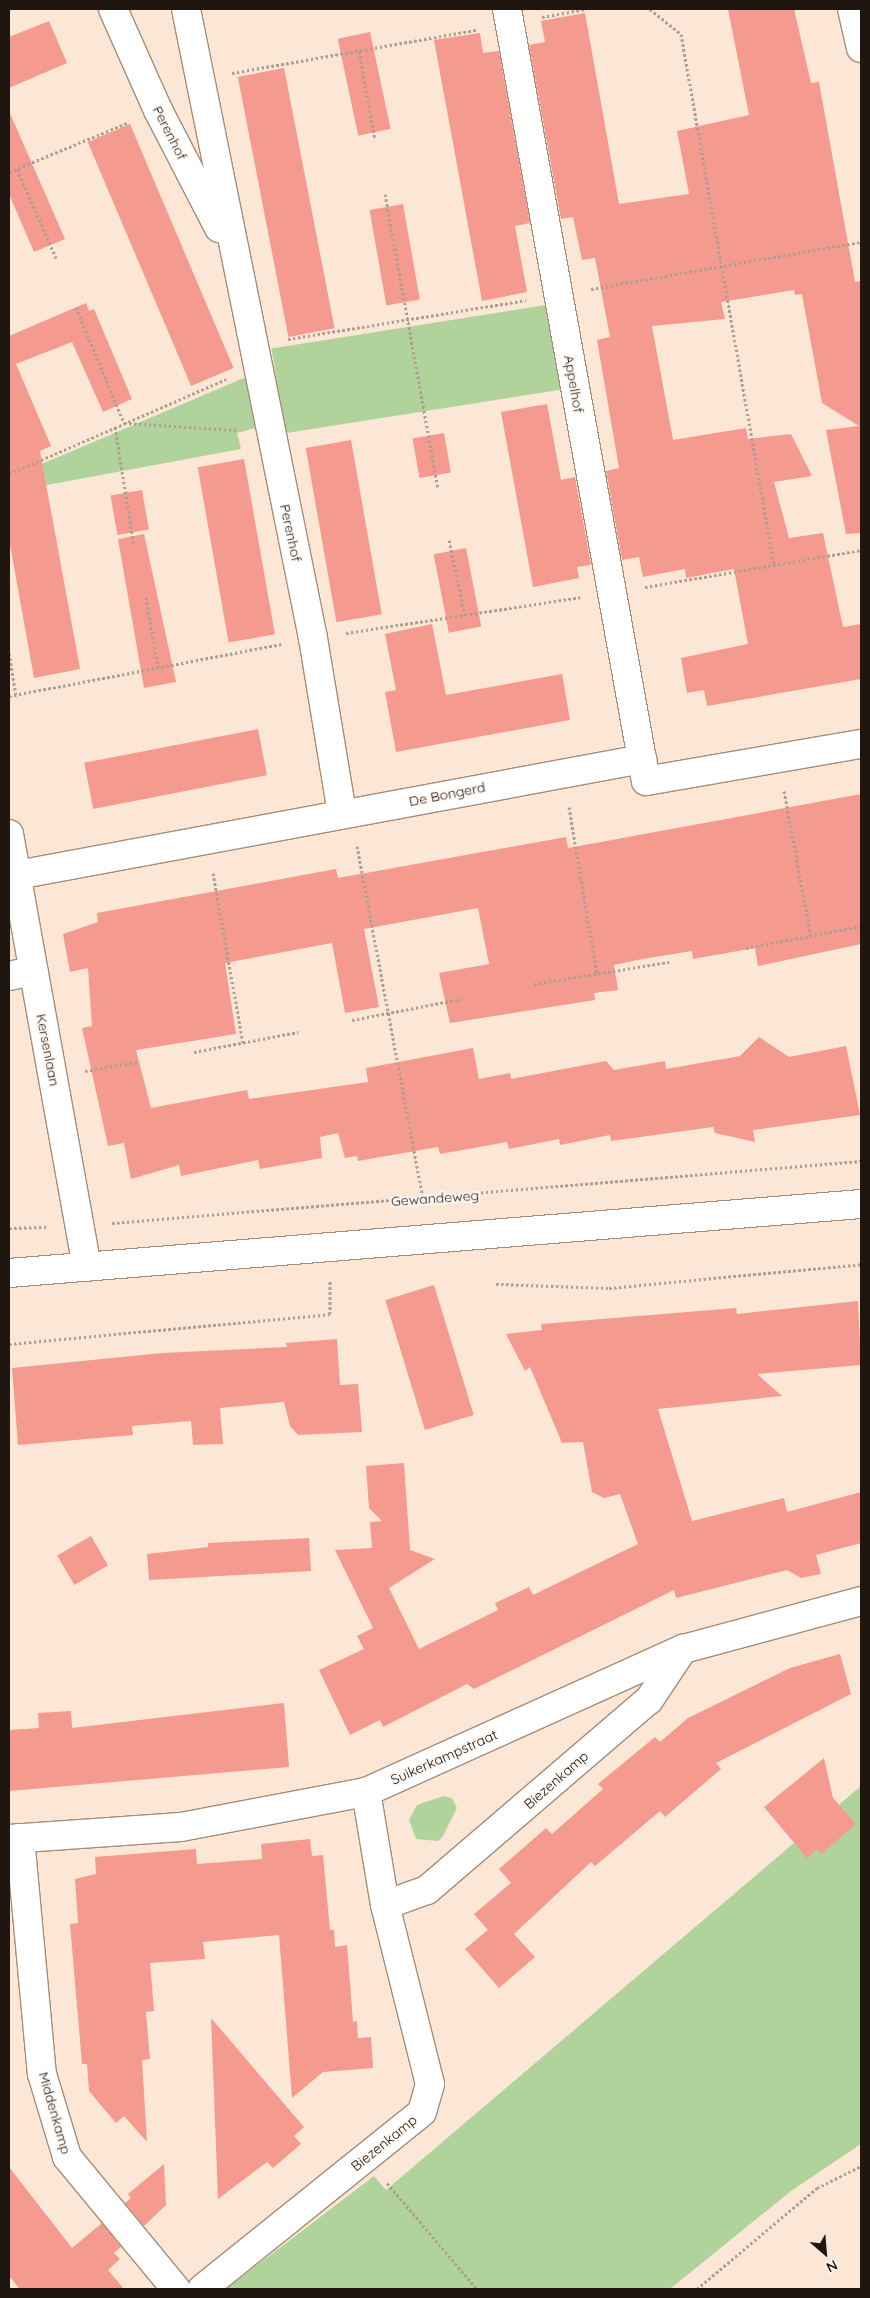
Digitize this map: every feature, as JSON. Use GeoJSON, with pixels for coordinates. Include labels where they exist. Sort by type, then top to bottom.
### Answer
{"type":"FeatureCollection","features":[{"type":"Feature","properties":{"kind":"street","name":"Perenhof"},"geometry":{"type":"LineString","coordinates":[[113,9],[158,110],[233,253]]}},
{"type":"Feature","properties":{"kind":"street","name":"Perenhof"},"geometry":{"type":"LineString","coordinates":[[186,9],[233,253],[313,638],[346,813]]}},
{"type":"Feature","properties":{"kind":"street"},"geometry":{"type":"LineString","coordinates":[[852,9],[861,48]]}},
{"type":"Feature","properties":{"kind":"street","name":"Appelhof"},"geometry":{"type":"LineString","coordinates":[[509,16],[642,759]]}},
{"type":"Feature","properties":{"kind":"street"},"geometry":{"type":"LineString","coordinates":[[642,759],[646,781],[861,744]]}},
{"type":"Feature","properties":{"kind":"street","name":"De Bongerd"},"geometry":{"type":"LineString","coordinates":[[17,875],[642,759]]}},
{"type":"Feature","properties":{"kind":"street","name":"Kersenlaan"},"geometry":{"type":"LineString","coordinates":[[9,834],[17,875],[21,973],[53,1076],[88,1267]]}},
{"type":"Feature","properties":{"kind":"street"},"geometry":{"type":"LineString","coordinates":[[9,1273],[861,1204]]}},
{"type":"Feature","properties":{"kind":"street","name":"Suikerkampstraat"},"geometry":{"type":"LineString","coordinates":[[14,1838],[181,1827],[366,1792],[683,1649],[861,1601]]}},
{"type":"Feature","properties":{"kind":"street","name":"Biezenkamp"},"geometry":{"type":"LineString","coordinates":[[385,1905],[427,1890],[641,1707],[683,1649]]}},
{"type":"Feature","properties":{"kind":"street","name":"Biezenkamp"},"geometry":{"type":"LineString","coordinates":[[202,2289],[422,2112],[430,2084],[385,1905],[366,1792]]}},
{"type":"Feature","properties":{"kind":"street","name":"Middenkamp"},"geometry":{"type":"LineString","coordinates":[[14,1838],[42,2074],[67,2157],[176,2289]]}},
{"type":"Feature","properties":{"kind":"path"},"geometry":{"type":"LineString","coordinates":[[200,79],[359,51],[509,16],[586,9]]}},
{"type":"Feature","properties":{"kind":"path"},"geometry":{"type":"LineString","coordinates":[[650,9],[681,34],[774,565]]}},
{"type":"Feature","properties":{"kind":"path"},"geometry":{"type":"LineString","coordinates":[[359,51],[375,140]]}},
{"type":"Feature","properties":{"kind":"path"},"geometry":{"type":"LineString","coordinates":[[9,172],[158,110]]}},
{"type":"Feature","properties":{"kind":"path"},"geometry":{"type":"LineString","coordinates":[[17,169],[56,258]]}},
{"type":"Feature","properties":{"kind":"path"},"geometry":{"type":"LineString","coordinates":[[385,194],[438,488]]}},
{"type":"Feature","properties":{"kind":"path"},"geometry":{"type":"LineString","coordinates":[[76,307],[124,423]]}},
{"type":"Feature","properties":{"kind":"path"},"geometry":{"type":"LineString","coordinates":[[9,474],[256,366]]}},
{"type":"Feature","properties":{"kind":"path"},"geometry":{"type":"LineString","coordinates":[[124,423],[270,433]]}},
{"type":"Feature","properties":{"kind":"path"},"geometry":{"type":"LineString","coordinates":[[115,427],[134,545]]}},
{"type":"Feature","properties":{"kind":"path"},"geometry":{"type":"LineString","coordinates":[[449,540],[465,615]]}},
{"type":"Feature","properties":{"kind":"path"},"geometry":{"type":"LineString","coordinates":[[9,696],[313,638],[611,592],[861,550]]}},
{"type":"Feature","properties":{"kind":"path"},"geometry":{"type":"LineString","coordinates":[[146,597],[158,667]]}},
{"type":"Feature","properties":{"kind":"path"},"geometry":{"type":"LineString","coordinates":[[9,653],[16,694]]}},
{"type":"Feature","properties":{"kind":"path"},"geometry":{"type":"LineString","coordinates":[[778,758],[811,936]]}},
{"type":"Feature","properties":{"kind":"path"},"geometry":{"type":"LineString","coordinates":[[564,772],[597,975]]}},
{"type":"Feature","properties":{"kind":"path"},"geometry":{"type":"LineString","coordinates":[[346,813],[388,1013],[423,1199]]}},
{"type":"Feature","properties":{"kind":"path"},"geometry":{"type":"LineString","coordinates":[[207,839],[243,1042]]}},
{"type":"Feature","properties":{"kind":"path"},"geometry":{"type":"LineString","coordinates":[[746,948],[861,926]]}},
{"type":"Feature","properties":{"kind":"path"},"geometry":{"type":"LineString","coordinates":[[534,984],[669,962]]}},
{"type":"Feature","properties":{"kind":"path"},"geometry":{"type":"LineString","coordinates":[[352,1020],[461,999]]}},
{"type":"Feature","properties":{"kind":"path"},"geometry":{"type":"LineString","coordinates":[[194,1052],[298,1032]]}},
{"type":"Feature","properties":{"kind":"path"},"geometry":{"type":"LineString","coordinates":[[53,1076],[138,1062]]}},
{"type":"Feature","properties":{"kind":"path","name":"Gewandeweg"},"geometry":{"type":"LineString","coordinates":[[9,1228],[81,1226],[861,1161]]}},
{"type":"Feature","properties":{"kind":"path"},"geometry":{"type":"LineString","coordinates":[[9,1344],[330,1314],[329,1247]]}},
{"type":"Feature","properties":{"kind":"path"},"geometry":{"type":"LineString","coordinates":[[496,1284],[609,1288],[861,1264]]}},
{"type":"Feature","properties":{"kind":"path"},"geometry":{"type":"LineString","coordinates":[[365,2158],[477,2289]]}},
{"type":"Feature","properties":{"kind":"path"},"geometry":{"type":"LineString","coordinates":[[698,2289],[817,2188],[861,2166]]}},
{"type":"Feature","properties":{"kind":"green space"},"geometry":{"type":"Polygon","coordinates":[[[552,304],[565,389],[285,433],[271,348],[552,304]]]}},
{"type":"Feature","properties":{"kind":"green space"},"geometry":{"type":"Polygon","coordinates":[[[246,377],[255,428],[237,433],[241,449],[9,492],[9,478],[246,377]]]}},
{"type":"Feature","properties":{"kind":"green space"},"geometry":{"type":"Polygon","coordinates":[[[861,1786],[861,2144],[791,2191],[670,2289],[226,2289],[374,2176],[386,2190],[861,1786]]]}},
{"type":"Feature","properties":{"kind":"green space"},"geometry":{"type":"Polygon","coordinates":[[[443,1796],[452,1798],[457,1808],[443,1836],[438,1841],[416,1839],[409,1820],[417,1805],[443,1796]]]}},
{"type":"Feature","properties":{"kind":"building"},"geometry":{"type":"Polygon","coordinates":[[[728,9],[794,9],[811,83],[819,82],[855,282],[861,281],[861,533],[846,534],[826,430],[859,426],[822,403],[802,294],[795,295],[794,290],[721,302],[725,319],[652,326],[673,440],[746,428],[748,439],[791,434],[812,476],[774,482],[789,538],[823,533],[843,627],[861,624],[861,679],[707,706],[704,690],[687,693],[681,658],[748,644],[734,569],[686,578],[685,569],[643,577],[639,557],[622,560],[606,471],[619,468],[597,340],[610,337],[595,258],[582,260],[573,217],[561,219],[529,45],[545,42],[541,21],[585,13],[619,204],[689,194],[677,131],[749,115],[728,9]]]}},
{"type":"Feature","properties":{"kind":"building"},"geometry":{"type":"Polygon","coordinates":[[[49,21],[67,63],[9,88],[9,37],[49,21]]]}},
{"type":"Feature","properties":{"kind":"building"},"geometry":{"type":"Polygon","coordinates":[[[370,32],[391,129],[358,136],[338,39],[370,32]]]}},
{"type":"Feature","properties":{"kind":"building"},"geometry":{"type":"Polygon","coordinates":[[[480,33],[483,53],[499,51],[530,223],[515,226],[527,292],[482,301],[434,40],[480,33]]]}},
{"type":"Feature","properties":{"kind":"building"},"geometry":{"type":"Polygon","coordinates":[[[284,68],[335,328],[288,337],[238,77],[284,68]]]}},
{"type":"Feature","properties":{"kind":"building"},"geometry":{"type":"Polygon","coordinates":[[[9,111],[65,239],[34,252],[9,194],[9,111]]]}},
{"type":"Feature","properties":{"kind":"building"},"geometry":{"type":"Polygon","coordinates":[[[130,124],[234,368],[191,386],[88,142],[130,124]]]}},
{"type":"Feature","properties":{"kind":"building"},"geometry":{"type":"Polygon","coordinates":[[[403,204],[420,300],[386,305],[370,210],[403,204]]]}},
{"type":"Feature","properties":{"kind":"building"},"geometry":{"type":"Polygon","coordinates":[[[86,303],[89,311],[94,309],[132,399],[103,412],[72,342],[16,364],[51,446],[40,451],[80,669],[34,678],[9,539],[9,336],[86,303]]]}},
{"type":"Feature","properties":{"kind":"building"},"geometry":{"type":"Polygon","coordinates":[[[547,404],[561,480],[575,477],[591,565],[577,567],[579,578],[533,587],[501,412],[547,404]]]}},
{"type":"Feature","properties":{"kind":"building"},"geometry":{"type":"Polygon","coordinates":[[[444,433],[451,472],[419,478],[412,439],[444,433]]]}},
{"type":"Feature","properties":{"kind":"building"},"geometry":{"type":"Polygon","coordinates":[[[351,440],[382,614],[336,622],[306,448],[351,440]]]}},
{"type":"Feature","properties":{"kind":"building"},"geometry":{"type":"Polygon","coordinates":[[[244,459],[275,634],[229,642],[198,467],[244,459]]]}},
{"type":"Feature","properties":{"kind":"building"},"geometry":{"type":"Polygon","coordinates":[[[142,490],[149,529],[117,535],[110,496],[142,490]]]}},
{"type":"Feature","properties":{"kind":"building"},"geometry":{"type":"Polygon","coordinates":[[[144,534],[176,682],[144,688],[118,539],[144,534]]]}},
{"type":"Feature","properties":{"kind":"building"},"geometry":{"type":"Polygon","coordinates":[[[466,548],[481,627],[449,633],[434,554],[466,548]]]}},
{"type":"Feature","properties":{"kind":"building"},"geometry":{"type":"Polygon","coordinates":[[[432,624],[446,695],[562,674],[570,720],[396,752],[385,692],[396,690],[385,634],[432,624]]]}},
{"type":"Feature","properties":{"kind":"building"},"geometry":{"type":"Polygon","coordinates":[[[258,729],[267,775],[93,809],[84,763],[258,729]]]}},
{"type":"Feature","properties":{"kind":"building"},"geometry":{"type":"Polygon","coordinates":[[[861,794],[861,944],[758,966],[755,948],[693,959],[692,951],[642,959],[614,965],[618,990],[594,993],[595,1000],[450,1023],[439,973],[489,964],[478,908],[364,929],[379,1007],[345,1013],[332,943],[225,963],[236,1034],[136,1050],[151,1108],[247,1090],[249,1099],[368,1082],[366,1068],[473,1048],[479,1079],[510,1073],[511,1079],[606,1061],[614,1070],[665,1061],[666,1069],[740,1056],[759,1037],[789,1057],[846,1046],[860,1115],[753,1130],[755,1142],[715,1133],[713,1127],[611,1141],[610,1135],[560,1145],[559,1139],[509,1149],[507,1142],[440,1154],[438,1147],[358,1161],[357,1156],[345,1158],[338,1133],[320,1137],[322,1158],[260,1169],[258,1160],[181,1176],[179,1165],[131,1179],[124,1143],[108,1146],[82,1028],[92,1026],[88,968],[70,972],[63,934],[98,922],[97,913],[336,869],[338,878],[566,837],[568,848],[861,794]]]}},
{"type":"Feature","properties":{"kind":"building"},"geometry":{"type":"Polygon","coordinates":[[[434,1285],[474,1415],[425,1430],[385,1300],[434,1285]]]}},
{"type":"Feature","properties":{"kind":"building"},"geometry":{"type":"Polygon","coordinates":[[[858,1301],[861,1365],[757,1374],[782,1396],[658,1409],[692,1521],[784,1498],[787,1512],[861,1492],[861,1543],[816,1555],[821,1574],[801,1578],[787,1570],[676,1598],[674,1590],[474,1689],[467,1684],[383,1727],[380,1720],[350,1735],[319,1670],[364,1649],[357,1636],[373,1628],[335,1550],[372,1548],[370,1522],[382,1521],[369,1508],[366,1466],[404,1463],[410,1550],[435,1559],[389,1588],[419,1649],[498,1610],[495,1603],[529,1587],[533,1595],[638,1544],[620,1494],[604,1498],[592,1492],[583,1442],[562,1443],[530,1367],[525,1371],[506,1334],[542,1330],[541,1324],[736,1308],[737,1314],[858,1301]]]}},
{"type":"Feature","properties":{"kind":"building"},"geometry":{"type":"Polygon","coordinates":[[[337,1339],[340,1385],[358,1384],[362,1432],[298,1435],[290,1426],[284,1402],[220,1408],[223,1444],[193,1445],[191,1421],[132,1426],[133,1435],[18,1445],[12,1368],[162,1353],[287,1347],[286,1343],[337,1339]]]}},
{"type":"Feature","properties":{"kind":"building"},"geometry":{"type":"Polygon","coordinates":[[[91,1536],[108,1565],[74,1585],[57,1556],[91,1536]]]}},
{"type":"Feature","properties":{"kind":"building"},"geometry":{"type":"Polygon","coordinates":[[[309,1538],[311,1571],[149,1580],[147,1554],[208,1547],[208,1543],[309,1538]]]}},
{"type":"Feature","properties":{"kind":"building"},"geometry":{"type":"Polygon","coordinates":[[[840,1654],[851,1694],[716,1763],[721,1769],[665,1817],[660,1811],[595,1866],[591,1862],[514,1934],[535,1957],[499,1988],[465,1949],[488,1930],[474,1914],[511,1883],[499,1869],[546,1828],[552,1834],[603,1789],[598,1784],[655,1737],[660,1742],[688,1718],[790,1668],[840,1654]]]}},
{"type":"Feature","properties":{"kind":"building"},"geometry":{"type":"Polygon","coordinates":[[[284,1703],[289,1767],[9,1791],[9,1730],[39,1728],[38,1713],[71,1711],[72,1728],[284,1703]]]}},
{"type":"Feature","properties":{"kind":"building"},"geometry":{"type":"Polygon","coordinates":[[[824,1758],[833,1798],[856,1824],[821,1854],[817,1849],[807,1858],[764,1807],[824,1758]]]}},
{"type":"Feature","properties":{"kind":"building"},"geometry":{"type":"Polygon","coordinates":[[[310,1839],[312,1856],[323,1855],[330,1930],[334,1930],[335,1947],[347,1945],[353,2022],[357,2021],[358,2038],[371,2037],[373,2068],[323,2072],[292,2098],[279,1935],[203,1942],[205,1959],[150,1963],[154,2011],[146,2012],[150,2059],[142,2060],[147,2142],[124,2116],[116,2123],[89,2091],[87,2064],[82,2064],[70,1924],[78,1923],[75,1879],[96,1874],[95,1857],[196,1849],[197,1864],[262,1859],[261,1844],[310,1839]]]}},
{"type":"Feature","properties":{"kind":"building"},"geometry":{"type":"Polygon","coordinates":[[[211,2018],[304,2127],[294,2136],[301,2144],[273,2168],[267,2162],[218,2199],[211,2018]]]}},
{"type":"Feature","properties":{"kind":"building"},"geometry":{"type":"Polygon","coordinates":[[[164,2164],[166,2205],[144,2226],[125,2203],[131,2198],[128,2194],[164,2164]]]}},
{"type":"Feature","properties":{"kind":"building"},"geometry":{"type":"Polygon","coordinates":[[[9,2167],[72,2248],[102,2223],[121,2247],[114,2253],[120,2259],[108,2270],[124,2289],[20,2289],[9,2276],[9,2167]]]}}]}
